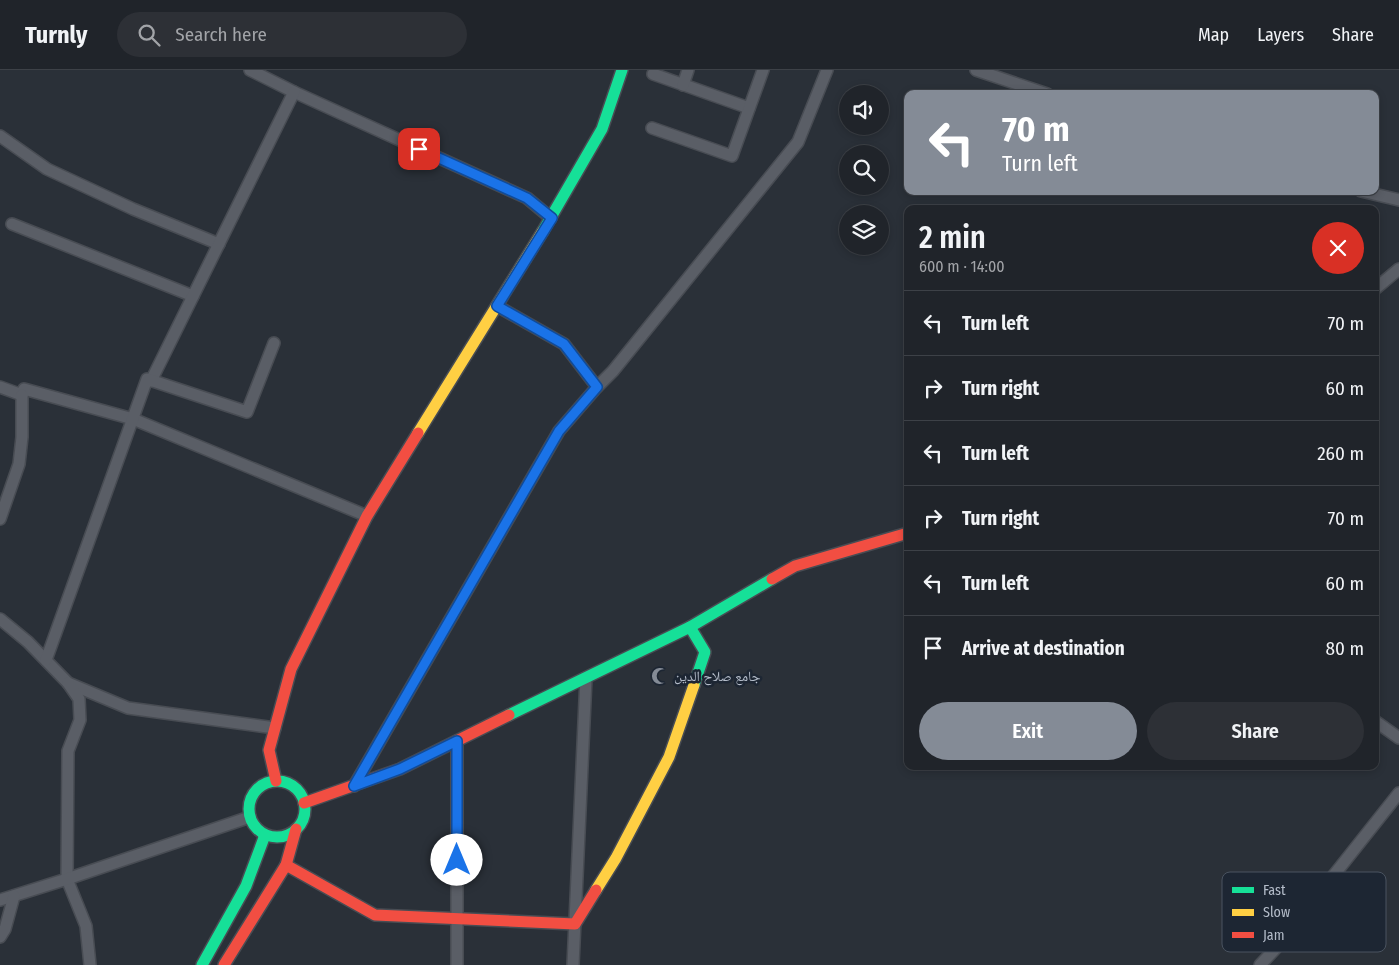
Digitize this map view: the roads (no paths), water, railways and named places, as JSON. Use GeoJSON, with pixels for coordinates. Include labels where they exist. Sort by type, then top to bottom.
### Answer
{"type":"FeatureCollection","features":[{"type":"Feature","properties":{"kind":"street"},"geometry":{"type":"LineString","coordinates":[[250,70],[294,92],[527,198],[552,218]]}},
{"type":"Feature","properties":{"kind":"street"},"geometry":{"type":"LineString","coordinates":[[276,781],[269,750],[291,669],[367,516],[552,218],[602,129],[622,70]]}},
{"type":"Feature","properties":{"kind":"street"},"geometry":{"type":"LineString","coordinates":[[683,84],[688,70]]}},
{"type":"Feature","properties":{"kind":"street"},"geometry":{"type":"LineString","coordinates":[[652,128],[732,156],[762,70]]}},
{"type":"Feature","properties":{"kind":"street"},"geometry":{"type":"LineString","coordinates":[[354,786],[559,431],[613,371],[798,142],[827,70]]}},
{"type":"Feature","properties":{"kind":"street"},"geometry":{"type":"LineString","coordinates":[[976,70],[1035,90]]}},
{"type":"Feature","properties":{"kind":"street"},"geometry":{"type":"LineString","coordinates":[[653,74],[749,108]]}},
{"type":"Feature","properties":{"kind":"street"},"geometry":{"type":"LineString","coordinates":[[151,381],[294,92]]}},
{"type":"Feature","properties":{"kind":"street"},"geometry":{"type":"LineString","coordinates":[[0,136],[47,168],[133,209],[219,244]]}},
{"type":"Feature","properties":{"kind":"street"},"geometry":{"type":"LineString","coordinates":[[1378,195],[1399,200]]}},
{"type":"Feature","properties":{"kind":"street"},"geometry":{"type":"LineString","coordinates":[[12,224],[193,296]]}},
{"type":"Feature","properties":{"kind":"street"},"geometry":{"type":"LineString","coordinates":[[1379,285],[1399,269]]}},
{"type":"Feature","properties":{"kind":"street"},"geometry":{"type":"LineString","coordinates":[[497,306],[564,344],[597,387]]}},
{"type":"Feature","properties":{"kind":"street"},"geometry":{"type":"LineString","coordinates":[[46,660],[146,379],[247,412],[274,343]]}},
{"type":"Feature","properties":{"kind":"street"},"geometry":{"type":"LineString","coordinates":[[0,387],[22,395]]}},
{"type":"Feature","properties":{"kind":"street"},"geometry":{"type":"LineString","coordinates":[[0,519],[18,464],[22,437],[22,395],[24,389],[133,419],[367,516]]}},
{"type":"Feature","properties":{"kind":"street"},"geometry":{"type":"LineString","coordinates":[[304,804],[400,769],[690,627],[795,566],[904,534]]}},
{"type":"Feature","properties":{"kind":"street"},"geometry":{"type":"LineString","coordinates":[[0,620],[28,642],[68,683],[79,699],[80,720],[68,751],[67,880],[86,926],[90,965]]}},
{"type":"Feature","properties":{"kind":"street"},"geometry":{"type":"LineString","coordinates":[[575,924],[616,858],[669,757],[705,652],[690,627]]}},
{"type":"Feature","properties":{"kind":"street"},"geometry":{"type":"LineString","coordinates":[[573,965],[586,678]]}},
{"type":"Feature","properties":{"kind":"street"},"geometry":{"type":"LineString","coordinates":[[68,683],[128,708],[275,728]]}},
{"type":"Feature","properties":{"kind":"street"},"geometry":{"type":"LineString","coordinates":[[1379,724],[1399,738]]}},
{"type":"Feature","properties":{"kind":"street"},"geometry":{"type":"LineString","coordinates":[[457,741],[458,965]]}},
{"type":"Feature","properties":{"kind":"street"},"geometry":{"type":"LineString","coordinates":[[276,781],[294,787],[304,804],[302,822],[287,835],[276,837],[265,835],[255,828],[248,809],[250,800],[260,787],[276,781]]}},
{"type":"Feature","properties":{"kind":"street"},"geometry":{"type":"LineString","coordinates":[[1337,872],[1399,795]]}},
{"type":"Feature","properties":{"kind":"street"},"geometry":{"type":"LineString","coordinates":[[0,900],[67,880],[250,817]]}},
{"type":"Feature","properties":{"kind":"street"},"geometry":{"type":"LineString","coordinates":[[224,965],[286,865],[296,829]]}},
{"type":"Feature","properties":{"kind":"street"},"geometry":{"type":"LineString","coordinates":[[202,965],[237,904],[259,857],[265,835]]}},
{"type":"Feature","properties":{"kind":"street"},"geometry":{"type":"LineString","coordinates":[[286,865],[375,915],[575,924]]}},
{"type":"Feature","properties":{"kind":"street"},"geometry":{"type":"LineString","coordinates":[[0,937],[5,929],[14,896]]}},
{"type":"Feature","properties":{"kind":"street"},"geometry":{"type":"LineString","coordinates":[[1260,965],[1272,952]]}},
{"type":"Feature","properties":{"kind":"place","name":"جامع صلاح الدين"},"geometry":{"type":"Point","coordinates":[660,676]}}]}
